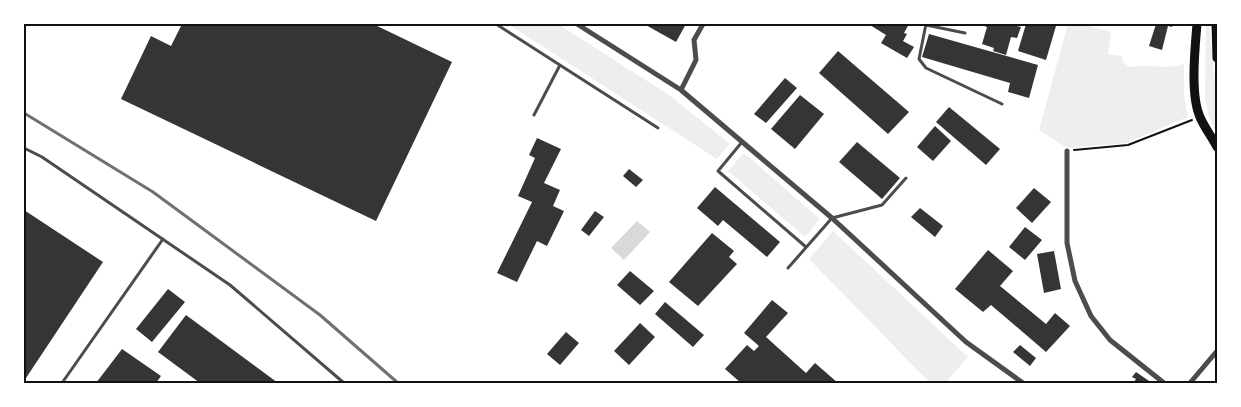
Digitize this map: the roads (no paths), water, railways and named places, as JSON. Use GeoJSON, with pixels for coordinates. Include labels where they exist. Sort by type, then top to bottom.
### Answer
{"type":"FeatureCollection","features":[{"type":"Feature","properties":{"kind":"main road"},"geometry":{"type":"LineString","coordinates":[[1197,24],[1195,93],[1200,117],[1217,147]]}},
{"type":"Feature","properties":{"kind":"main road"},"geometry":{"type":"LineString","coordinates":[[1216,24],[1217,58]]}},
{"type":"Feature","properties":{"kind":"street"},"geometry":{"type":"LineString","coordinates":[[577,24],[681,90],[832,218],[966,342],[1023,383]]}},
{"type":"Feature","properties":{"kind":"street"},"geometry":{"type":"LineString","coordinates":[[681,90],[696,60],[694,40],[704,24]]}},
{"type":"Feature","properties":{"kind":"street"},"geometry":{"type":"LineString","coordinates":[[1067,151],[1067,243],[1075,281],[1091,316],[1110,340],[1164,383]]}},
{"type":"Feature","properties":{"kind":"street"},"geometry":{"type":"LineString","coordinates":[[1190,383],[1217,351]]}},
{"type":"Feature","properties":{"kind":"lane"},"geometry":{"type":"LineString","coordinates":[[496,24],[658,128]]}},
{"type":"Feature","properties":{"kind":"lane"},"geometry":{"type":"LineString","coordinates":[[965,33],[926,24],[919,58],[926,68],[1002,104]]}},
{"type":"Feature","properties":{"kind":"lane"},"geometry":{"type":"LineString","coordinates":[[534,114],[560,65]]}},
{"type":"Feature","properties":{"kind":"lane"},"geometry":{"type":"LineString","coordinates":[[742,142],[718,171],[806,248]]}},
{"type":"Feature","properties":{"kind":"lane"},"geometry":{"type":"LineString","coordinates":[[24,148],[42,157],[230,285],[344,383]]}},
{"type":"Feature","properties":{"kind":"lane"},"geometry":{"type":"LineString","coordinates":[[788,268],[832,218],[882,205],[906,178]]}},
{"type":"Feature","properties":{"kind":"lane"},"geometry":{"type":"LineString","coordinates":[[62,383],[164,239]]}},
{"type":"Feature","properties":{"kind":"railway"},"geometry":{"type":"LineString","coordinates":[[24,113],[153,192],[320,315],[398,383]]}}]}
